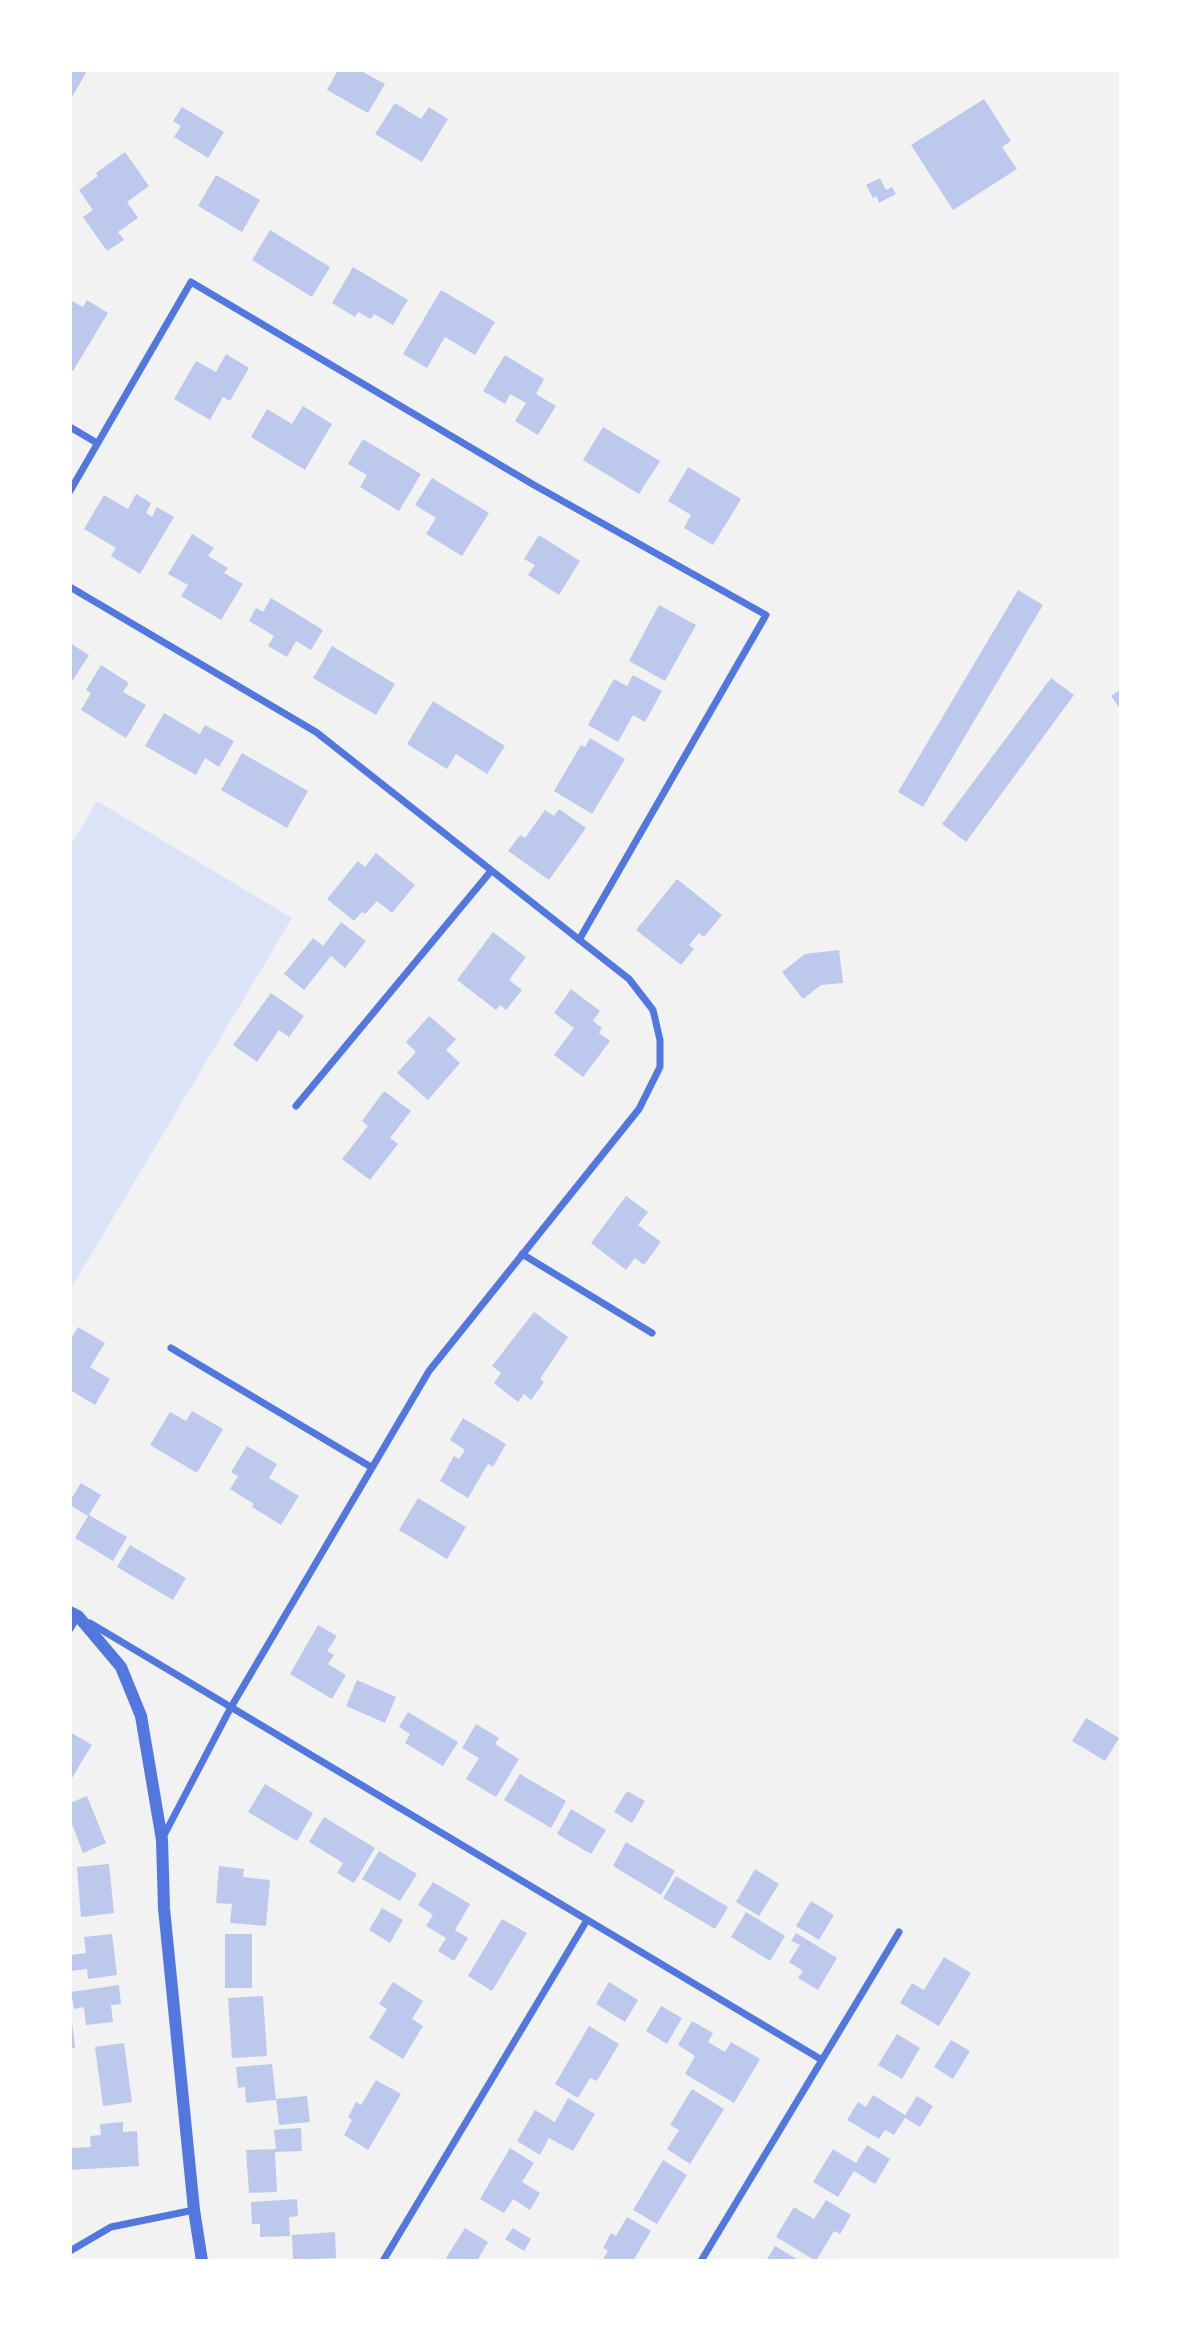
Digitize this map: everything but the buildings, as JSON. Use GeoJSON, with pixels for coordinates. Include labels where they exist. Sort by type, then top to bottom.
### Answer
{"type":"FeatureCollection","features":[{"type":"Feature","properties":{"kind":"street"},"geometry":{"type":"LineString","coordinates":[[70,491],[191,282],[523,478],[765,615],[579,940]]}},
{"type":"Feature","properties":{"kind":"street"},"geometry":{"type":"LineString","coordinates":[[70,427],[97,443]]}},
{"type":"Feature","properties":{"kind":"street"},"geometry":{"type":"LineString","coordinates":[[70,587],[316,732],[629,979],[653,1010],[660,1040],[660,1067],[639,1109],[429,1371],[230,1709],[162,1840]]}},
{"type":"Feature","properties":{"kind":"street"},"geometry":{"type":"LineString","coordinates":[[296,1106],[491,871]]}},
{"type":"Feature","properties":{"kind":"street"},"geometry":{"type":"LineString","coordinates":[[522,1254],[652,1333]]}},
{"type":"Feature","properties":{"kind":"street"},"geometry":{"type":"LineString","coordinates":[[172,1348],[371,1467]]}},
{"type":"Feature","properties":{"kind":"street"},"geometry":{"type":"LineString","coordinates":[[74,1614],[822,2060]]}},
{"type":"Feature","properties":{"kind":"street"},"geometry":{"type":"LineString","coordinates":[[70,1629],[74,1614]]}},
{"type":"Feature","properties":{"kind":"street"},"geometry":{"type":"LineString","coordinates":[[74,1614],[121,1667],[141,1716],[162,1840],[164,1908],[194,2210],[202,2261]]}},
{"type":"Feature","properties":{"kind":"street"},"geometry":{"type":"LineString","coordinates":[[383,2261],[587,1920]]}},
{"type":"Feature","properties":{"kind":"street"},"geometry":{"type":"LineString","coordinates":[[701,2261],[899,1933]]}},
{"type":"Feature","properties":{"kind":"street"},"geometry":{"type":"LineString","coordinates":[[70,2251],[111,2227],[194,2210]]}},
{"type":"Feature","properties":{"kind":"shaded area"},"geometry":{"type":"Polygon","coordinates":[[[97,801],[292,918],[70,1290],[70,846],[97,801]]]}}]}
